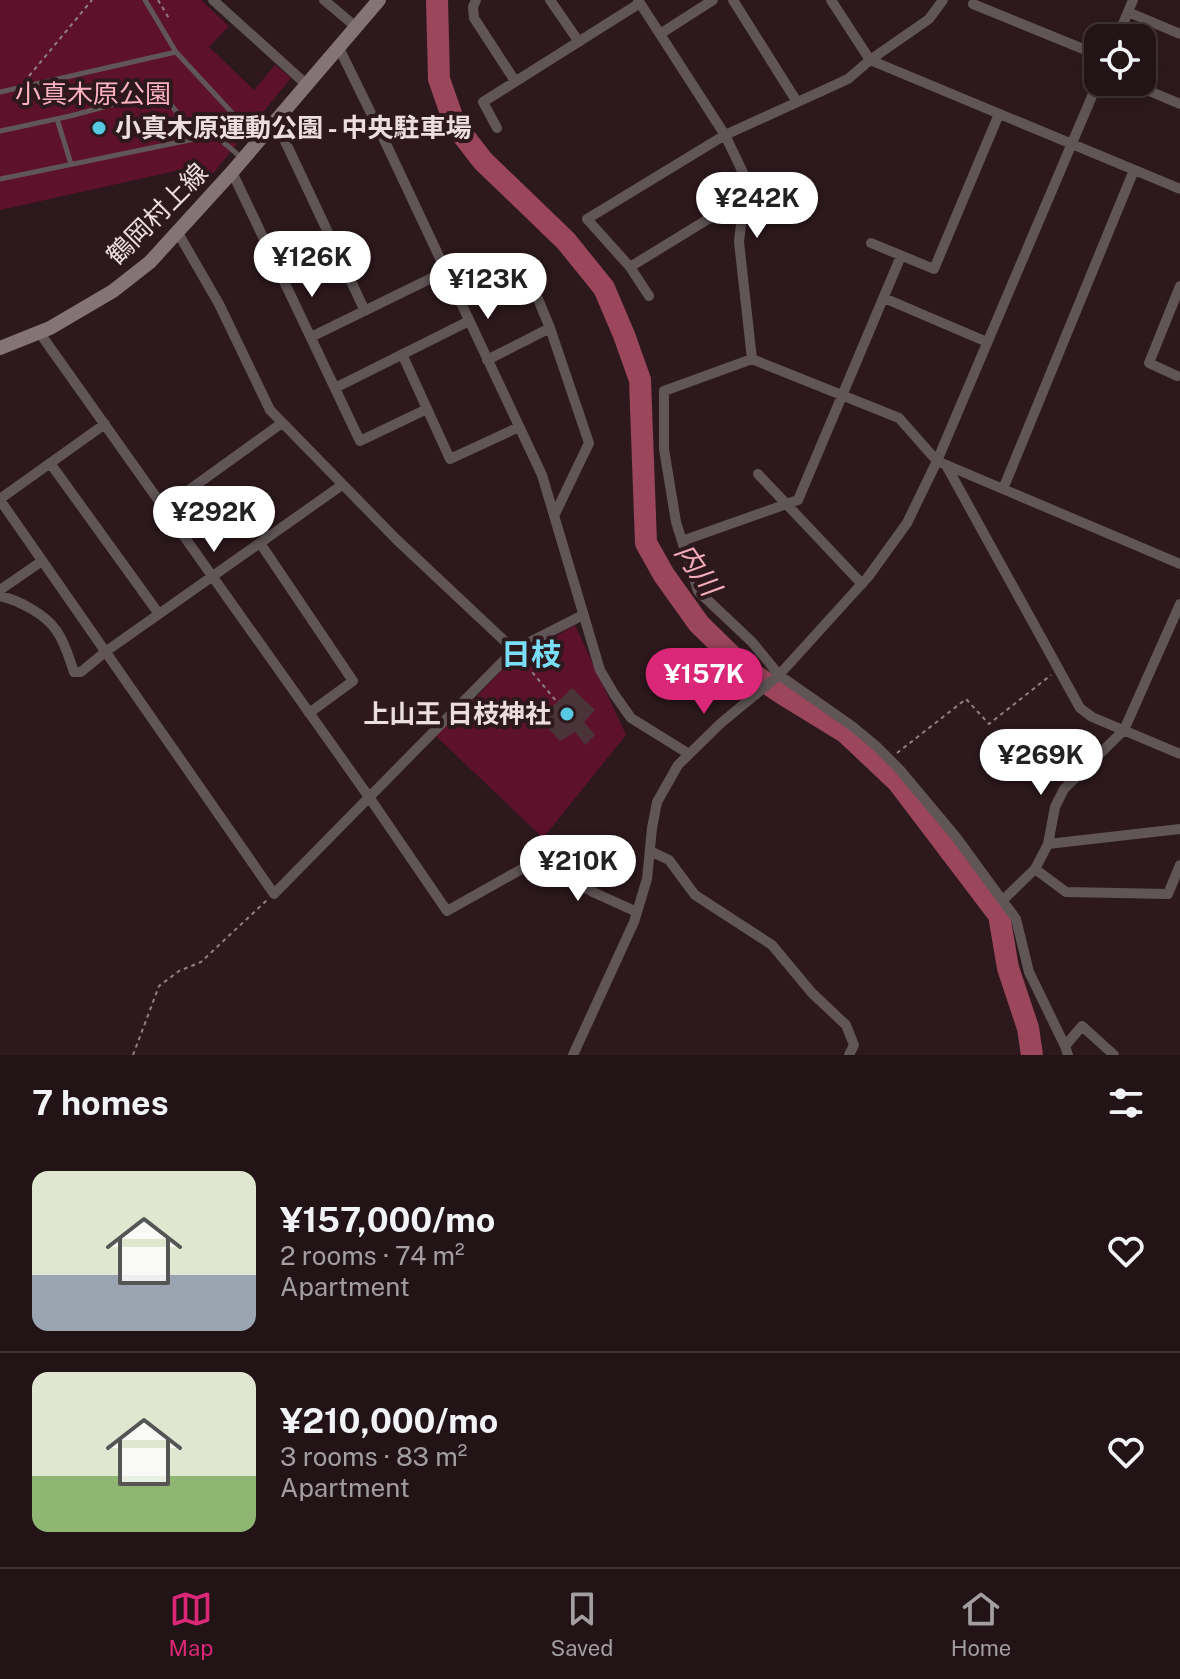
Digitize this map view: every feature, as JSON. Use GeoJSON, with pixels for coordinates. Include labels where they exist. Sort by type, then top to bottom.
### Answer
{"type":"FeatureCollection","features":[{"type":"Feature","properties":{"kind":"main road","name":"鶴岡村上線"},"geometry":{"type":"LineString","coordinates":[[0,348],[39,332],[113,291],[150,262],[276,122],[379,0]]}},
{"type":"Feature","properties":{"kind":"street"},"geometry":{"type":"LineString","coordinates":[[213,0],[307,85]]}},
{"type":"Feature","properties":{"kind":"street"},"geometry":{"type":"LineString","coordinates":[[324,0],[356,27]]}},
{"type":"Feature","properties":{"kind":"street"},"geometry":{"type":"LineString","coordinates":[[476,0],[474,18],[515,81]]}},
{"type":"Feature","properties":{"kind":"street"},"geometry":{"type":"LineString","coordinates":[[550,0],[579,42]]}},
{"type":"Feature","properties":{"kind":"street"},"geometry":{"type":"LineString","coordinates":[[660,34],[713,0]]}},
{"type":"Feature","properties":{"kind":"street"},"geometry":{"type":"LineString","coordinates":[[733,0],[797,102]]}},
{"type":"Feature","properties":{"kind":"street"},"geometry":{"type":"LineString","coordinates":[[831,0],[870,60],[1180,189]]}},
{"type":"Feature","properties":{"kind":"street"},"geometry":{"type":"LineString","coordinates":[[649,296],[630,267],[587,219],[725,135],[848,79],[929,19],[943,0]]}},
{"type":"Feature","properties":{"kind":"street"},"geometry":{"type":"LineString","coordinates":[[497,128],[483,102],[639,2],[725,135],[746,179],[739,242],[752,359]]}},
{"type":"Feature","properties":{"kind":"street"},"geometry":{"type":"LineString","coordinates":[[973,4],[1084,49]]}},
{"type":"Feature","properties":{"kind":"street"},"geometry":{"type":"LineString","coordinates":[[1122,24],[1129,4],[1180,34]]}},
{"type":"Feature","properties":{"kind":"street"},"geometry":{"type":"LineString","coordinates":[[339,48],[542,475],[600,670],[631,718],[689,754]]}},
{"type":"Feature","properties":{"kind":"street"},"geometry":{"type":"LineString","coordinates":[[1156,94],[1180,104]]}},
{"type":"Feature","properties":{"kind":"street"},"geometry":{"type":"LineString","coordinates":[[573,1055],[637,912],[647,879],[657,802],[678,765],[779,675],[862,584],[907,523],[942,463],[987,342],[1092,96]]}},
{"type":"Feature","properties":{"kind":"street"},"geometry":{"type":"LineString","coordinates":[[871,243],[934,269],[999,114]]}},
{"type":"Feature","properties":{"kind":"street"},"geometry":{"type":"LineString","coordinates":[[276,122],[365,311]]}},
{"type":"Feature","properties":{"kind":"street"},"geometry":{"type":"LineString","coordinates":[[1003,489],[1134,170]]}},
{"type":"Feature","properties":{"kind":"street"},"geometry":{"type":"LineString","coordinates":[[232,172],[360,441],[427,409]]}},
{"type":"Feature","properties":{"kind":"street"},"geometry":{"type":"LineString","coordinates":[[630,267],[744,197]]}},
{"type":"Feature","properties":{"kind":"street"},"geometry":{"type":"LineString","coordinates":[[178,233],[219,304],[270,410],[342,485],[514,650]]}},
{"type":"Feature","properties":{"kind":"street"},"geometry":{"type":"LineString","coordinates":[[682,541],[798,500],[901,256]]}},
{"type":"Feature","properties":{"kind":"street"},"geometry":{"type":"LineString","coordinates":[[459,299],[526,270],[550,328],[589,443],[554,516]]}},
{"type":"Feature","properties":{"kind":"street"},"geometry":{"type":"LineString","coordinates":[[311,337],[446,271]]}},
{"type":"Feature","properties":{"kind":"street"},"geometry":{"type":"LineString","coordinates":[[1177,376],[1149,363],[1180,286]]}},
{"type":"Feature","properties":{"kind":"street"},"geometry":{"type":"LineString","coordinates":[[884,298],[987,342]]}},
{"type":"Feature","properties":{"kind":"street"},"geometry":{"type":"LineString","coordinates":[[335,388],[469,321]]}},
{"type":"Feature","properties":{"kind":"street"},"geometry":{"type":"LineString","coordinates":[[487,360],[550,328]]}},
{"type":"Feature","properties":{"kind":"street"},"geometry":{"type":"LineString","coordinates":[[39,332],[447,911],[536,861],[637,912]]}},
{"type":"Feature","properties":{"kind":"street"},"geometry":{"type":"LineString","coordinates":[[402,354],[450,459],[519,427]]}},
{"type":"Feature","properties":{"kind":"street"},"geometry":{"type":"LineString","coordinates":[[1066,1050],[1029,972],[1016,919],[956,837],[889,759],[852,726],[779,675],[752,642],[698,591],[676,522],[664,449],[664,391],[752,359],[899,418],[942,463],[1080,708],[1092,717],[1180,754]]}},
{"type":"Feature","properties":{"kind":"street"},"geometry":{"type":"LineString","coordinates":[[164,508],[282,423]]}},
{"type":"Feature","properties":{"kind":"street"},"geometry":{"type":"LineString","coordinates":[[105,424],[0,500],[274,894],[514,650],[583,615]]}},
{"type":"Feature","properties":{"kind":"street"},"geometry":{"type":"LineString","coordinates":[[50,463],[159,614]]}},
{"type":"Feature","properties":{"kind":"street"},"geometry":{"type":"LineString","coordinates":[[942,463],[1180,564]]}},
{"type":"Feature","properties":{"kind":"street"},"geometry":{"type":"LineString","coordinates":[[758,474],[862,584]]}},
{"type":"Feature","properties":{"kind":"street"},"geometry":{"type":"LineString","coordinates":[[0,596],[35,611],[54,627],[74,672],[81,672],[342,485]]}},
{"type":"Feature","properties":{"kind":"street"},"geometry":{"type":"LineString","coordinates":[[260,543],[353,681],[309,713]]}},
{"type":"Feature","properties":{"kind":"street"},"geometry":{"type":"LineString","coordinates":[[0,590],[42,561]]}},
{"type":"Feature","properties":{"kind":"street"},"geometry":{"type":"LineString","coordinates":[[1003,900],[1035,869],[1048,844],[1055,807],[1064,789],[1124,730],[1180,604]]}},
{"type":"Feature","properties":{"kind":"street"},"geometry":{"type":"LineString","coordinates":[[1048,844],[1180,829]]}},
{"type":"Feature","properties":{"kind":"street"},"geometry":{"type":"LineString","coordinates":[[650,851],[669,860],[695,895],[772,945],[812,993],[846,1025],[854,1045],[849,1055]]}},
{"type":"Feature","properties":{"kind":"street"},"geometry":{"type":"LineString","coordinates":[[1035,869],[1066,892],[1168,894],[1180,865]]}},
{"type":"Feature","properties":{"kind":"street"},"geometry":{"type":"LineString","coordinates":[[1066,1050],[1082,1026],[1114,1055]]}},
{"type":"Feature","properties":{"kind":"lane"},"geometry":{"type":"LineString","coordinates":[[0,179],[215,135],[235,116],[176,52],[145,0]]}},
{"type":"Feature","properties":{"kind":"lane"},"geometry":{"type":"LineString","coordinates":[[0,92],[176,52]]}},
{"type":"Feature","properties":{"kind":"lane"},"geometry":{"type":"LineString","coordinates":[[0,131],[149,95],[166,98],[181,118],[215,135],[243,159]]}},
{"type":"Feature","properties":{"kind":"lane"},"geometry":{"type":"LineString","coordinates":[[57,119],[71,164]]}},
{"type":"Feature","properties":{"kind":"path"},"geometry":{"type":"LineString","coordinates":[[19,87],[92,0]]}},
{"type":"Feature","properties":{"kind":"path"},"geometry":{"type":"LineString","coordinates":[[158,0],[170,20]]}},
{"type":"Feature","properties":{"kind":"path"},"geometry":{"type":"LineString","coordinates":[[514,650],[557,702]]}},
{"type":"Feature","properties":{"kind":"path"},"geometry":{"type":"LineString","coordinates":[[889,759],[966,699],[989,724],[1058,670]]}},
{"type":"Feature","properties":{"kind":"path"},"geometry":{"type":"LineString","coordinates":[[133,1055],[159,986],[179,971],[201,962],[274,894]]}},
{"type":"Feature","properties":{"kind":"green space","name":"小真木原公園"},"geometry":{"type":"Polygon","coordinates":[[[0,0],[201,0],[229,26],[209,47],[254,90],[275,65],[291,78],[196,194],[184,169],[0,210],[0,0]]]}},
{"type":"Feature","properties":{"kind":"green space"},"geometry":{"type":"Polygon","coordinates":[[[575,625],[626,735],[543,838],[436,736],[520,651],[575,625]]]}},
{"type":"Feature","properties":{"kind":"building","name":"上山王 日枝神社"},"geometry":{"type":"Polygon","coordinates":[[[572,688],[595,710],[584,722],[595,735],[585,745],[575,732],[560,741],[539,719],[572,688]]]}},
{"type":"Feature","properties":{"kind":"waterway","name":"内川"},"geometry":{"type":"LineString","coordinates":[[437,0],[439,79],[455,125],[483,161],[566,241],[604,288],[624,335],[640,380],[646,543],[664,575],[699,624],[745,669],[845,732],[898,782],[999,915],[1008,968],[1028,1028],[1032,1055]]}},
{"type":"Feature","properties":{"kind":"place","name":"小真木原運動公園 - 中央駐車場"},"geometry":{"type":"Point","coordinates":[99,128]}},
{"type":"Feature","properties":{"kind":"place","name":"上山王 日枝神社"},"geometry":{"type":"Point","coordinates":[567,714]}},
{"type":"Feature","properties":{"kind":"district","name":"日枝"},"geometry":{"type":"Point","coordinates":[531,655]}}]}
